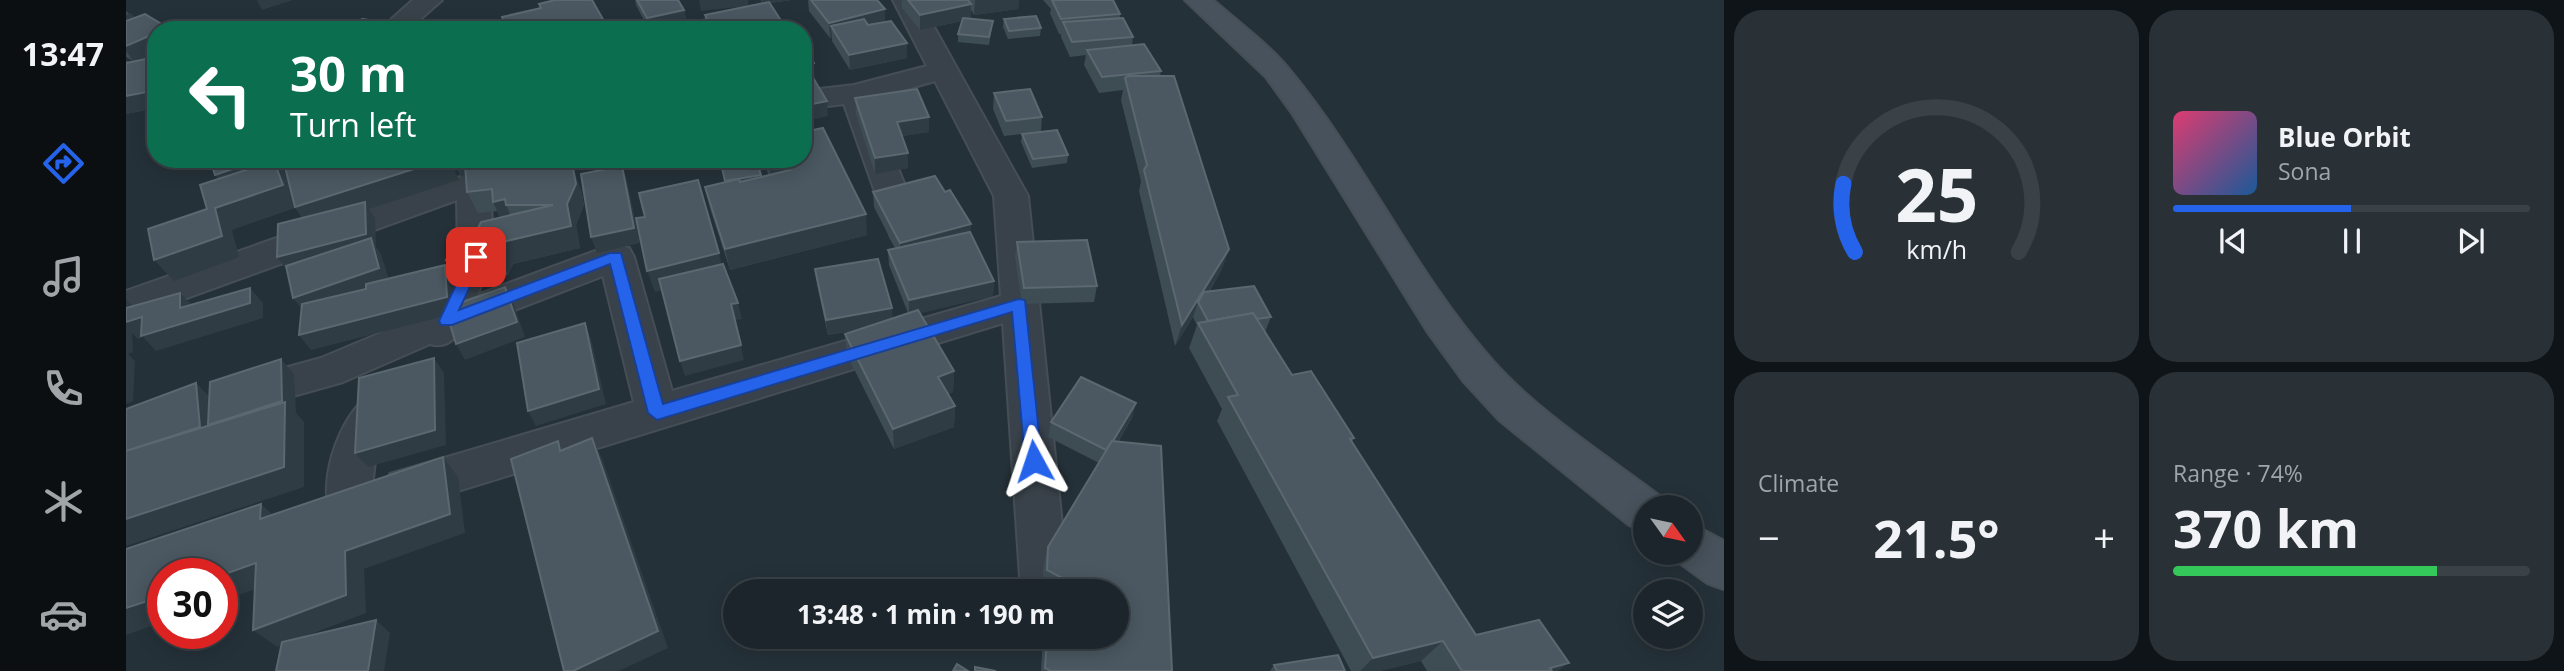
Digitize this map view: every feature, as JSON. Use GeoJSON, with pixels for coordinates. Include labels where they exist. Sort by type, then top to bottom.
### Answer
{"type":"FeatureCollection","features":[{"type":"Feature","properties":{"kind":"main road"},"geometry":{"type":"LineString","coordinates":[[1198,0],[1276,71],[1306,111],[1440,321],[1478,371],[1514,408],[1633,501]]}},
{"type":"Feature","properties":{"kind":"main road"},"geometry":{"type":"LineString","coordinates":[[1703,553],[1724,567]]}},
{"type":"Feature","properties":{"kind":"street"},"geometry":{"type":"LineString","coordinates":[[403,21],[429,0]]}},
{"type":"Feature","properties":{"kind":"street"},"geometry":{"type":"LineString","coordinates":[[906,0],[1011,196],[1044,579]]}},
{"type":"Feature","properties":{"kind":"street"},"geometry":{"type":"LineString","coordinates":[[812,99],[855,94],[945,70]]}},
{"type":"Feature","properties":{"kind":"street"},"geometry":{"type":"LineString","coordinates":[[855,94],[918,263]]}},
{"type":"Feature","properties":{"kind":"street"},"geometry":{"type":"LineString","coordinates":[[126,306],[261,253],[522,168]]}},
{"type":"Feature","properties":{"kind":"street"},"geometry":{"type":"LineString","coordinates":[[473,183],[476,257],[447,321],[360,435],[348,471],[328,511],[657,413],[937,315],[1019,304]]}},
{"type":"Feature","properties":{"kind":"street"},"geometry":{"type":"LineString","coordinates":[[204,407],[329,371],[447,321],[616,257],[657,413]]}},
{"type":"Feature","properties":{"kind":"building"},"geometry":{"type":"Polygon","coordinates":[[[555,0],[592,0],[604,21],[504,21],[502,17],[541,8],[539,4],[555,0]]]}},
{"type":"Feature","properties":{"kind":"building"},"geometry":{"type":"Polygon","coordinates":[[[637,0],[678,0],[684,10],[647,18],[637,0]]]}},
{"type":"Feature","properties":{"kind":"building"},"geometry":{"type":"Polygon","coordinates":[[[811,0],[877,0],[885,9],[829,23],[811,0]]]}},
{"type":"Feature","properties":{"kind":"building"},"geometry":{"type":"Polygon","coordinates":[[[908,0],[968,0],[971,4],[920,15],[908,0]]]}},
{"type":"Feature","properties":{"kind":"building"},"geometry":{"type":"Polygon","coordinates":[[[1052,0],[1113,0],[1120,14],[1061,19],[1052,0]]]}},
{"type":"Feature","properties":{"kind":"building"},"geometry":{"type":"Polygon","coordinates":[[[769,2],[781,21],[698,21],[707,19],[705,15],[769,2]]]}},
{"type":"Feature","properties":{"kind":"building"},"geometry":{"type":"Polygon","coordinates":[[[145,14],[156,21],[147,21],[147,37],[126,46],[126,21],[145,14]]]}},
{"type":"Feature","properties":{"kind":"building"},"geometry":{"type":"Polygon","coordinates":[[[1036,16],[1041,28],[1009,31],[1004,19],[1036,16]]]}},
{"type":"Feature","properties":{"kind":"building"},"geometry":{"type":"Polygon","coordinates":[[[963,18],[993,21],[989,37],[958,34],[963,18]]]}},
{"type":"Feature","properties":{"kind":"building"},"geometry":{"type":"Polygon","coordinates":[[[1123,18],[1133,37],[1072,42],[1063,22],[1123,18]]]}},
{"type":"Feature","properties":{"kind":"building"},"geometry":{"type":"Polygon","coordinates":[[[864,19],[868,25],[891,21],[907,43],[849,55],[831,26],[864,19]]]}},
{"type":"Feature","properties":{"kind":"building"},"geometry":{"type":"Polygon","coordinates":[[[1144,44],[1161,71],[1102,77],[1087,50],[1144,44]]]}},
{"type":"Feature","properties":{"kind":"building"},"geometry":{"type":"Polygon","coordinates":[[[147,59],[147,92],[126,96],[126,63],[147,59]]]}},
{"type":"Feature","properties":{"kind":"building"},"geometry":{"type":"Polygon","coordinates":[[[812,76],[827,101],[812,104],[812,76]]]}},
{"type":"Feature","properties":{"kind":"building"},"geometry":{"type":"Polygon","coordinates":[[[1174,76],[1229,249],[1182,325],[1144,170],[1147,165],[1125,78],[1174,76]]]}},
{"type":"Feature","properties":{"kind":"building"},"geometry":{"type":"Polygon","coordinates":[[[917,89],[929,117],[897,122],[908,153],[875,158],[855,98],[917,89]]]}},
{"type":"Feature","properties":{"kind":"building"},"geometry":{"type":"Polygon","coordinates":[[[1030,89],[1042,117],[1006,121],[994,93],[1030,89]]]}},
{"type":"Feature","properties":{"kind":"building"},"geometry":{"type":"Polygon","coordinates":[[[823,128],[866,214],[725,249],[705,187],[739,179],[740,182],[790,170],[789,168],[812,168],[812,130],[823,128]]]}},
{"type":"Feature","properties":{"kind":"building"},"geometry":{"type":"Polygon","coordinates":[[[1057,130],[1068,155],[1033,159],[1022,134],[1057,130]]]}},
{"type":"Feature","properties":{"kind":"building"},"geometry":{"type":"Polygon","coordinates":[[[213,168],[235,168],[215,175],[213,168]]]}},
{"type":"Feature","properties":{"kind":"building"},"geometry":{"type":"Polygon","coordinates":[[[276,168],[283,185],[215,208],[222,236],[154,260],[148,229],[207,209],[200,185],[249,169],[276,168]]]}},
{"type":"Feature","properties":{"kind":"building"},"geometry":{"type":"Polygon","coordinates":[[[285,168],[417,168],[295,207],[285,168]]]}},
{"type":"Feature","properties":{"kind":"building"},"geometry":{"type":"Polygon","coordinates":[[[465,168],[573,168],[576,184],[567,204],[571,226],[502,242],[498,253],[472,253],[446,260],[458,234],[477,230],[481,222],[553,205],[506,205],[505,199],[493,202],[492,189],[467,192],[465,168]]]}},
{"type":"Feature","properties":{"kind":"building"},"geometry":{"type":"Polygon","coordinates":[[[622,168],[634,228],[591,237],[581,174],[622,168]]]}},
{"type":"Feature","properties":{"kind":"building"},"geometry":{"type":"Polygon","coordinates":[[[722,168],[759,168],[761,175],[725,181],[722,168]]]}},
{"type":"Feature","properties":{"kind":"building"},"geometry":{"type":"Polygon","coordinates":[[[935,176],[945,192],[950,190],[971,224],[900,243],[873,192],[935,176]]]}},
{"type":"Feature","properties":{"kind":"building"},"geometry":{"type":"Polygon","coordinates":[[[698,180],[719,253],[647,271],[636,218],[645,217],[639,193],[698,180]]]}},
{"type":"Feature","properties":{"kind":"building"},"geometry":{"type":"Polygon","coordinates":[[[365,202],[366,234],[277,257],[278,224],[365,202]]]}},
{"type":"Feature","properties":{"kind":"building"},"geometry":{"type":"Polygon","coordinates":[[[970,232],[994,281],[909,300],[888,250],[970,232]]]}},
{"type":"Feature","properties":{"kind":"building"},"geometry":{"type":"Polygon","coordinates":[[[371,238],[379,268],[293,298],[286,266],[371,238]]]}},
{"type":"Feature","properties":{"kind":"building"},"geometry":{"type":"Polygon","coordinates":[[[1087,240],[1097,286],[1024,288],[1017,242],[1087,240]]]}},
{"type":"Feature","properties":{"kind":"building"},"geometry":{"type":"Polygon","coordinates":[[[878,259],[892,308],[826,320],[815,269],[878,259]]]}},
{"type":"Feature","properties":{"kind":"building"},"geometry":{"type":"Polygon","coordinates":[[[723,264],[738,303],[731,304],[741,345],[680,361],[659,279],[723,264]]]}},
{"type":"Feature","properties":{"kind":"building"},"geometry":{"type":"Polygon","coordinates":[[[445,265],[447,297],[299,335],[302,304],[366,289],[366,284],[445,265]]]}},
{"type":"Feature","properties":{"kind":"building"},"geometry":{"type":"Polygon","coordinates":[[[1254,286],[1271,317],[1257,319],[1253,313],[1208,321],[1198,302],[1204,292],[1254,286]]]}},
{"type":"Feature","properties":{"kind":"building"},"geometry":{"type":"Polygon","coordinates":[[[505,287],[517,322],[456,344],[445,308],[505,287]]]}},
{"type":"Feature","properties":{"kind":"building"},"geometry":{"type":"Polygon","coordinates":[[[250,288],[250,303],[141,336],[142,317],[126,322],[126,308],[180,293],[180,308],[250,288]]]}},
{"type":"Feature","properties":{"kind":"building"},"geometry":{"type":"Polygon","coordinates":[[[918,310],[954,371],[938,377],[955,406],[893,429],[845,334],[918,310]]]}},
{"type":"Feature","properties":{"kind":"building"},"geometry":{"type":"Polygon","coordinates":[[[1253,313],[1292,375],[1311,371],[1354,438],[1350,439],[1476,635],[1539,620],[1569,663],[1550,668],[1552,671],[1462,671],[1443,641],[1373,658],[1228,397],[1238,395],[1198,323],[1253,313]]]}},
{"type":"Feature","properties":{"kind":"building"},"geometry":{"type":"Polygon","coordinates":[[[585,323],[599,389],[528,411],[517,343],[585,323]]]}},
{"type":"Feature","properties":{"kind":"building"},"geometry":{"type":"Polygon","coordinates":[[[434,358],[435,430],[355,453],[359,378],[434,358]]]}},
{"type":"Feature","properties":{"kind":"building"},"geometry":{"type":"Polygon","coordinates":[[[281,359],[282,401],[208,425],[210,382],[281,359]]]}},
{"type":"Feature","properties":{"kind":"building"},"geometry":{"type":"Polygon","coordinates":[[[1081,377],[1136,403],[1106,450],[1051,422],[1081,377]]]}},
{"type":"Feature","properties":{"kind":"building"},"geometry":{"type":"Polygon","coordinates":[[[196,383],[200,427],[126,451],[126,409],[196,383]]]}},
{"type":"Feature","properties":{"kind":"building"},"geometry":{"type":"Polygon","coordinates":[[[285,402],[284,467],[126,519],[126,451],[285,402]]]}},
{"type":"Feature","properties":{"kind":"building"},"geometry":{"type":"Polygon","coordinates":[[[592,438],[658,631],[573,671],[564,671],[511,459],[558,441],[560,451],[592,438]]]}},
{"type":"Feature","properties":{"kind":"building"},"geometry":{"type":"Polygon","coordinates":[[[1112,441],[1161,446],[1172,671],[1051,671],[1045,668],[1046,649],[1129,649],[1129,579],[1061,579],[1047,570],[1048,547],[1112,441]]]}},
{"type":"Feature","properties":{"kind":"building"},"geometry":{"type":"Polygon","coordinates":[[[443,457],[450,514],[345,551],[346,595],[253,630],[256,563],[238,569],[238,558],[147,558],[147,601],[126,608],[126,549],[261,504],[260,519],[443,457]]]}},
{"type":"Feature","properties":{"kind":"building"},"geometry":{"type":"Polygon","coordinates":[[[376,620],[368,671],[276,671],[282,642],[376,620]]]}},
{"type":"Feature","properties":{"kind":"building"},"geometry":{"type":"Polygon","coordinates":[[[1338,655],[1345,671],[1277,671],[1274,665],[1338,655]]]}},
{"type":"Feature","properties":{"kind":"building"},"geometry":{"type":"Polygon","coordinates":[[[957,664],[968,671],[953,671],[957,664]]]}},
{"type":"Feature","properties":{"kind":"building"},"geometry":{"type":"Polygon","coordinates":[[[975,667],[996,671],[975,671],[975,667]]]}},
{"type":"Feature","properties":{"kind":"route"},"geometry":{"type":"LineString","coordinates":[[476,257],[447,321],[616,257],[657,413],[1019,304],[1034,461]]}}]}
